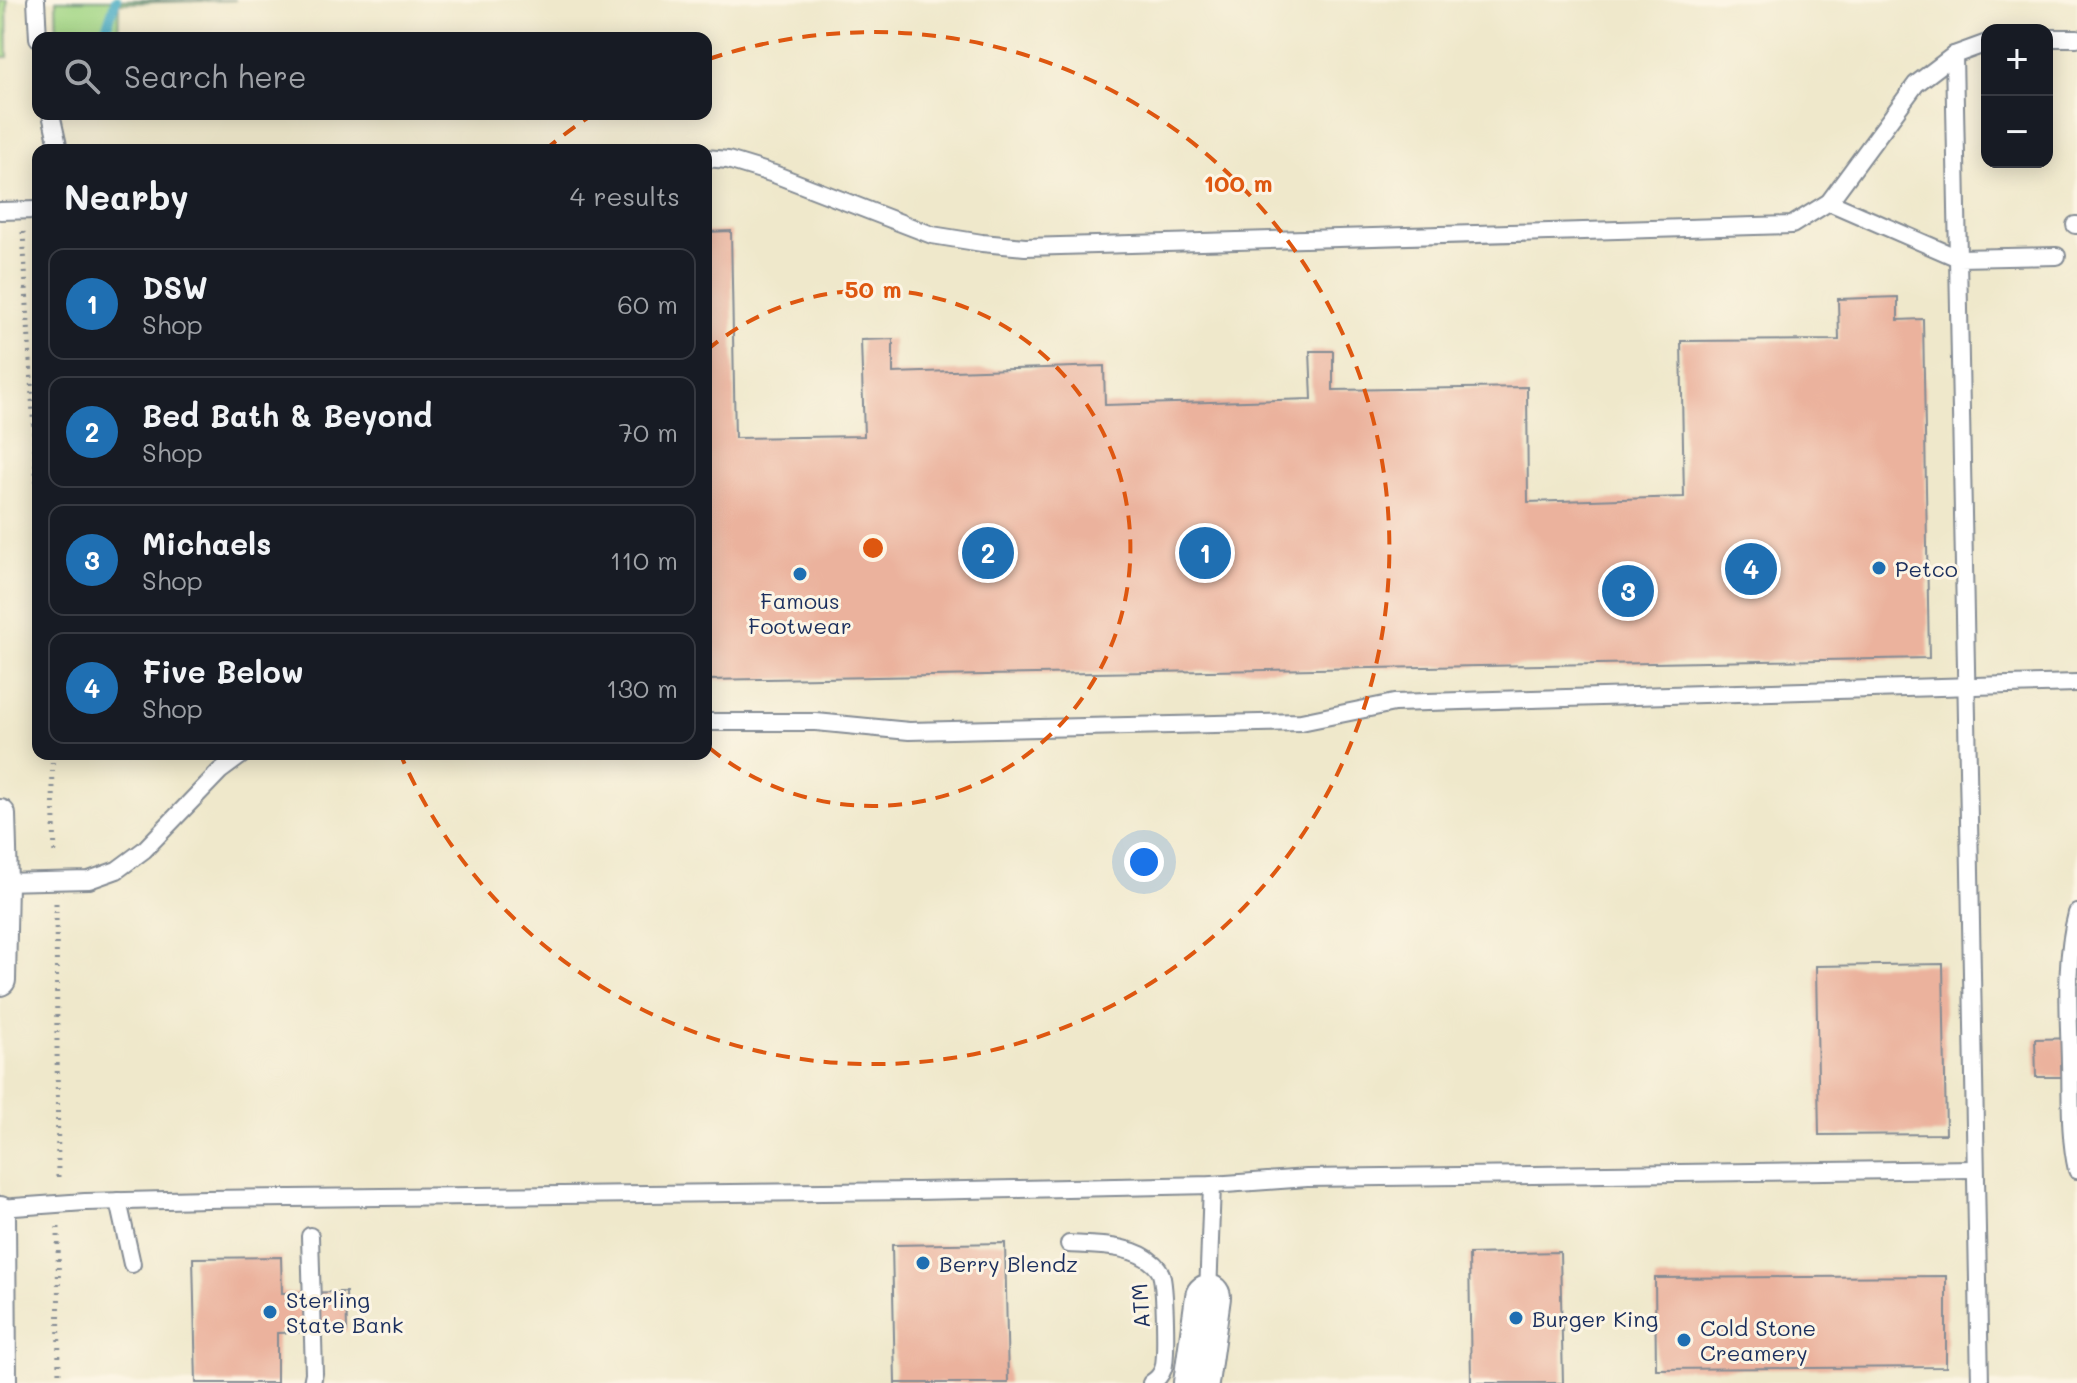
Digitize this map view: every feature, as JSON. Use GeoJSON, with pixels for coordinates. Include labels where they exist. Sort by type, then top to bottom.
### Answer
{"type":"FeatureCollection","features":[{"type":"Feature","properties":{"kind":"main road"},"geometry":{"type":"LineString","coordinates":[[1196,1383],[1208,1297]]}},
{"type":"Feature","properties":{"kind":"street"},"geometry":{"type":"LineString","coordinates":[[0,815],[0,980]]}},
{"type":"Feature","properties":{"kind":"street"},"geometry":{"type":"LineString","coordinates":[[0,1210],[1,1383]]}},
{"type":"Feature","properties":{"kind":"lane"},"geometry":{"type":"LineString","coordinates":[[36,0],[38,32]]}},
{"type":"Feature","properties":{"kind":"lane"},"geometry":{"type":"LineString","coordinates":[[2053,38],[2077,38]]}},
{"type":"Feature","properties":{"kind":"lane"},"geometry":{"type":"LineString","coordinates":[[712,159],[728,160],[774,174],[932,235],[1025,247],[1792,225],[1829,202],[1916,84],[1954,55],[1981,45]]}},
{"type":"Feature","properties":{"kind":"lane"},"geometry":{"type":"LineString","coordinates":[[1954,55],[1980,1383]]}},
{"type":"Feature","properties":{"kind":"lane"},"geometry":{"type":"LineString","coordinates":[[52,120],[58,144]]}},
{"type":"Feature","properties":{"kind":"lane"},"geometry":{"type":"LineString","coordinates":[[1829,202],[1958,258],[2057,256]]}},
{"type":"Feature","properties":{"kind":"lane"},"geometry":{"type":"LineString","coordinates":[[0,211],[30,211]]}},
{"type":"Feature","properties":{"kind":"lane"},"geometry":{"type":"LineString","coordinates":[[712,722],[816,722],[909,731],[1301,722],[1394,703],[2077,683]]}},
{"type":"Feature","properties":{"kind":"lane"},"geometry":{"type":"LineString","coordinates":[[1,882],[89,880],[117,870],[144,850],[220,771],[235,760]]}},
{"type":"Feature","properties":{"kind":"lane"},"geometry":{"type":"LineString","coordinates":[[2077,913],[2070,942],[2068,974],[2071,1095],[2077,1170]]}},
{"type":"Feature","properties":{"kind":"lane"},"geometry":{"type":"LineString","coordinates":[[0,1210],[118,1201],[917,1191],[1212,1185],[1307,1178],[1975,1169]]}},
{"type":"Feature","properties":{"kind":"lane"},"geometry":{"type":"LineString","coordinates":[[1212,1185],[1208,1297],[1212,1383]]}},
{"type":"Feature","properties":{"kind":"lane"},"geometry":{"type":"LineString","coordinates":[[118,1201],[132,1264]]}},
{"type":"Feature","properties":{"kind":"lane"},"geometry":{"type":"LineString","coordinates":[[310,1236],[312,1383]]}},
{"type":"Feature","properties":{"kind":"lane","name":"ATM"},"geometry":{"type":"LineString","coordinates":[[1069,1244],[1124,1249],[1152,1262],[1161,1272],[1165,1348],[1163,1368],[1151,1383]]}},
{"type":"Feature","properties":{"kind":"path"},"geometry":{"type":"LineString","coordinates":[[30,211],[32,285]]}},
{"type":"Feature","properties":{"kind":"path"},"geometry":{"type":"LineString","coordinates":[[52,760],[56,881],[59,1383]]}},
{"type":"Feature","properties":{"kind":"green space"},"geometry":{"type":"Polygon","coordinates":[[[0,0],[7,0],[8,57],[0,57],[0,0]]]}},
{"type":"Feature","properties":{"kind":"green space"},"geometry":{"type":"Polygon","coordinates":[[[56,0],[236,0],[119,3],[118,32],[57,32],[56,0]]]}},
{"type":"Feature","properties":{"kind":"building"},"geometry":{"type":"Polygon","coordinates":[[[731,231],[735,438],[864,436],[861,340],[893,339],[893,373],[1104,366],[1105,405],[1312,399],[1310,351],[1333,351],[1333,390],[1527,387],[1528,502],[1684,497],[1681,341],[1839,340],[1838,299],[1898,297],[1898,320],[1923,319],[1929,658],[712,680],[712,232],[731,231]]]}},
{"type":"Feature","properties":{"kind":"building"},"geometry":{"type":"Polygon","coordinates":[[[1943,964],[1946,1134],[1819,1135],[1816,966],[1943,964]]]}},
{"type":"Feature","properties":{"kind":"building"},"geometry":{"type":"Polygon","coordinates":[[[2077,1038],[2077,1077],[2036,1077],[2035,1039],[2077,1038]]]}},
{"type":"Feature","properties":{"kind":"building"},"geometry":{"type":"Polygon","coordinates":[[[1005,1243],[1008,1383],[895,1383],[892,1245],[1005,1243]]]}},
{"type":"Feature","properties":{"kind":"building","name":"Burger King"},"geometry":{"type":"Polygon","coordinates":[[[1560,1252],[1563,1383],[1471,1383],[1469,1254],[1560,1252]]]}},
{"type":"Feature","properties":{"kind":"building","name":"Sterling State Bank"},"geometry":{"type":"Polygon","coordinates":[[[281,1257],[282,1293],[346,1292],[347,1331],[277,1333],[277,1383],[196,1383],[193,1258],[281,1257]]]}},
{"type":"Feature","properties":{"kind":"building"},"geometry":{"type":"Polygon","coordinates":[[[1946,1276],[1946,1367],[1656,1369],[1655,1278],[1946,1276]]]}},
{"type":"Feature","properties":{"kind":"waterway"},"geometry":{"type":"LineString","coordinates":[[105,32],[116,0]]}},
{"type":"Feature","properties":{"kind":"place","name":"Bed Bath & Beyond"},"geometry":{"type":"Point","coordinates":[988,553]}},
{"type":"Feature","properties":{"kind":"place","name":"DSW"},"geometry":{"type":"Point","coordinates":[1205,553]}},
{"type":"Feature","properties":{"kind":"place","name":"Petco"},"geometry":{"type":"Point","coordinates":[1879,568]}},
{"type":"Feature","properties":{"kind":"place","name":"Five Below"},"geometry":{"type":"Point","coordinates":[1751,569]}},
{"type":"Feature","properties":{"kind":"place","name":"Famous Footwear"},"geometry":{"type":"Point","coordinates":[800,574]}},
{"type":"Feature","properties":{"kind":"place","name":"Michaels"},"geometry":{"type":"Point","coordinates":[1628,591]}},
{"type":"Feature","properties":{"kind":"place","name":"Berry Blendz"},"geometry":{"type":"Point","coordinates":[923,1263]}},
{"type":"Feature","properties":{"kind":"place","name":"Sterling State Bank"},"geometry":{"type":"Point","coordinates":[270,1312]}},
{"type":"Feature","properties":{"kind":"place","name":"Burger King"},"geometry":{"type":"Point","coordinates":[1516,1318]}},
{"type":"Feature","properties":{"kind":"place","name":"Cold Stone Creamery"},"geometry":{"type":"Point","coordinates":[1684,1340]}}]}
